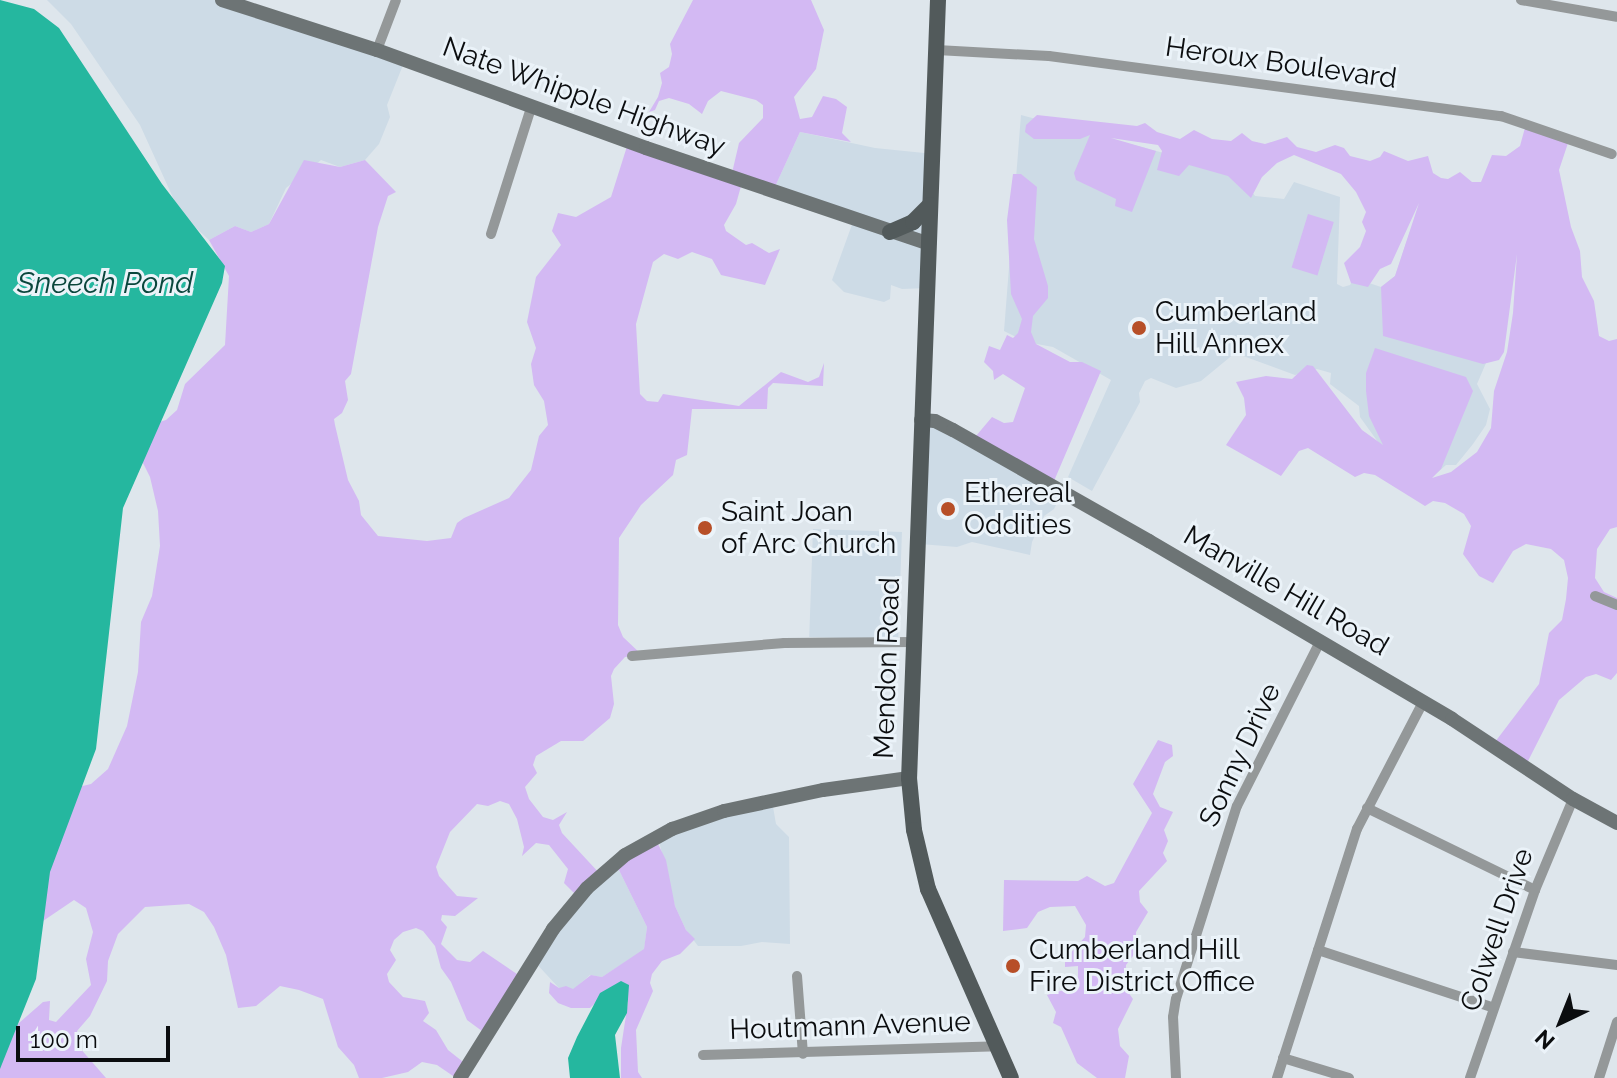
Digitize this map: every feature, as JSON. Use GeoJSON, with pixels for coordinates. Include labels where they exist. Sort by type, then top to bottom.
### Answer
{"type":"FeatureCollection","features":[{"type":"Feature","properties":{"kind":"main road","name":"Nate Whipple Highway"},"geometry":{"type":"LineString","coordinates":[[222,0],[377,50],[531,108],[929,244]]}},
{"type":"Feature","properties":{"kind":"main road","name":"Mendon Road"},"geometry":{"type":"LineString","coordinates":[[938,0],[909,778],[914,830],[928,889],[1011,1078]]}},
{"type":"Feature","properties":{"kind":"main road"},"geometry":{"type":"LineString","coordinates":[[890,232],[913,222],[930,205]]}},
{"type":"Feature","properties":{"kind":"main road","name":"Manville Hill Road"},"geometry":{"type":"LineString","coordinates":[[921,420],[935,421],[991,450],[1423,702],[1573,799],[1617,823]]}},
{"type":"Feature","properties":{"kind":"main road"},"geometry":{"type":"LineString","coordinates":[[460,1078],[553,929],[587,888],[625,855],[672,829],[724,811],[823,790],[909,778]]}},
{"type":"Feature","properties":{"kind":"street"},"geometry":{"type":"LineString","coordinates":[[377,50],[396,0]]}},
{"type":"Feature","properties":{"kind":"street"},"geometry":{"type":"LineString","coordinates":[[1521,0],[1574,5],[1617,17]]}},
{"type":"Feature","properties":{"kind":"street","name":"Heroux Boulevard"},"geometry":{"type":"LineString","coordinates":[[937,50],[1049,56],[1501,116],[1612,154]]}},
{"type":"Feature","properties":{"kind":"street"},"geometry":{"type":"LineString","coordinates":[[491,234],[531,108]]}},
{"type":"Feature","properties":{"kind":"street"},"geometry":{"type":"LineString","coordinates":[[1595,596],[1617,605]]}},
{"type":"Feature","properties":{"kind":"street"},"geometry":{"type":"LineString","coordinates":[[632,656],[784,643],[914,642]]}},
{"type":"Feature","properties":{"kind":"street","name":"Sonny Drive"},"geometry":{"type":"LineString","coordinates":[[1176,1078],[1173,1017],[1176,999],[1237,806],[1320,642]]}},
{"type":"Feature","properties":{"kind":"street"},"geometry":{"type":"LineString","coordinates":[[1277,1078],[1343,866],[1367,808],[1423,702]]}},
{"type":"Feature","properties":{"kind":"street","name":"Colwell Drive"},"geometry":{"type":"LineString","coordinates":[[1470,1078],[1535,890],[1573,799]]}},
{"type":"Feature","properties":{"kind":"street"},"geometry":{"type":"LineString","coordinates":[[1367,808],[1535,890]]}},
{"type":"Feature","properties":{"kind":"street"},"geometry":{"type":"LineString","coordinates":[[1318,950],[1494,1008]]}},
{"type":"Feature","properties":{"kind":"street"},"geometry":{"type":"LineString","coordinates":[[1513,952],[1617,965]]}},
{"type":"Feature","properties":{"kind":"street"},"geometry":{"type":"LineString","coordinates":[[797,976],[803,1054]]}},
{"type":"Feature","properties":{"kind":"street"},"geometry":{"type":"LineString","coordinates":[[1599,1078],[1617,1022]]}},
{"type":"Feature","properties":{"kind":"street","name":"Houtmann Avenue"},"geometry":{"type":"LineString","coordinates":[[703,1055],[998,1046]]}},
{"type":"Feature","properties":{"kind":"street"},"geometry":{"type":"LineString","coordinates":[[1283,1058],[1349,1078]]}},
{"type":"Feature","properties":{"kind":"shaded area"},"geometry":{"type":"Polygon","coordinates":[[[47,0],[231,0],[403,65],[387,105],[390,117],[379,144],[365,160],[340,167],[321,160],[286,188],[269,224],[251,232],[235,226],[209,240],[180,213],[140,125],[71,24],[47,0]]]}},
{"type":"Feature","properties":{"kind":"shaded area"},"geometry":{"type":"Polygon","coordinates":[[[693,0],[811,0],[824,30],[816,69],[794,97],[800,119],[812,117],[823,96],[836,99],[847,107],[842,133],[851,142],[800,132],[774,189],[743,179],[736,204],[724,225],[726,231],[746,245],[752,243],[769,253],[780,249],[765,285],[721,275],[712,259],[692,252],[678,259],[664,254],[653,262],[636,324],[640,394],[647,401],[658,402],[663,394],[739,406],[781,372],[808,382],[819,377],[824,363],[823,386],[773,383],[768,388],[767,409],[692,409],[687,455],[676,460],[673,475],[641,505],[619,538],[618,625],[623,637],[642,655],[625,657],[614,669],[611,676],[614,704],[610,718],[583,741],[561,741],[536,756],[533,765],[537,773],[525,787],[529,799],[543,817],[553,820],[567,812],[559,825],[562,833],[601,875],[579,898],[564,883],[568,869],[549,845],[536,843],[522,856],[524,847],[517,819],[509,804],[500,801],[488,806],[477,804],[450,832],[436,867],[439,876],[457,896],[478,898],[455,916],[442,915],[441,920],[447,927],[441,944],[457,960],[470,962],[483,951],[520,976],[486,1034],[467,1020],[451,982],[441,968],[435,946],[423,931],[416,928],[403,932],[394,940],[390,950],[396,960],[387,974],[389,982],[403,997],[425,1001],[429,1013],[423,1021],[436,1030],[448,1050],[467,1065],[456,1078],[437,1065],[422,1062],[408,1072],[382,1078],[359,1078],[354,1065],[338,1047],[323,999],[299,990],[280,986],[256,1006],[238,1008],[226,955],[214,927],[204,912],[189,904],[145,907],[118,934],[108,961],[107,981],[90,1016],[77,1031],[79,1047],[106,1078],[0,1078],[0,1045],[19,1023],[43,1002],[50,1001],[49,1020],[56,1022],[91,985],[86,959],[93,932],[86,908],[74,900],[43,921],[37,920],[70,789],[91,784],[108,769],[127,726],[138,672],[141,622],[152,596],[160,546],[158,511],[150,477],[138,453],[153,424],[166,420],[177,410],[185,384],[225,345],[229,276],[209,240],[235,226],[251,232],[269,224],[304,160],[340,167],[365,160],[396,192],[388,196],[378,227],[351,374],[345,381],[348,400],[342,413],[334,419],[348,480],[359,501],[361,515],[378,536],[427,541],[451,538],[457,523],[464,518],[509,498],[531,470],[539,436],[548,425],[544,401],[534,385],[531,364],[536,348],[527,322],[536,277],[561,245],[552,231],[558,213],[576,217],[611,197],[629,140],[732,173],[739,143],[763,118],[763,105],[756,100],[721,91],[708,101],[702,114],[689,104],[669,98],[659,101],[655,110],[649,112],[662,83],[660,73],[669,67],[672,54],[670,44],[693,0]]]}},
{"type":"Feature","properties":{"kind":"shaded area"},"geometry":{"type":"Polygon","coordinates":[[[1021,115],[1239,173],[1255,196],[1284,199],[1294,182],[1340,197],[1337,284],[1343,287],[1350,285],[1354,278],[1381,287],[1395,276],[1426,184],[1504,352],[1489,356],[1477,384],[1490,409],[1486,425],[1473,444],[1456,465],[1446,465],[1431,478],[1415,473],[1378,442],[1360,417],[1359,406],[1330,384],[1331,373],[1317,369],[1295,375],[1235,353],[1201,381],[1176,388],[1151,378],[1145,381],[1139,393],[1140,402],[1092,491],[1068,477],[1111,380],[1053,347],[1026,342],[1004,331],[1021,115]]]}},
{"type":"Feature","properties":{"kind":"shaded area"},"geometry":{"type":"Polygon","coordinates":[[[1037,115],[1137,126],[1145,123],[1157,132],[1180,139],[1194,130],[1212,139],[1231,141],[1242,133],[1252,141],[1265,144],[1287,137],[1297,147],[1316,152],[1335,145],[1344,148],[1350,156],[1370,161],[1380,157],[1384,151],[1408,161],[1428,156],[1433,173],[1441,178],[1448,179],[1460,172],[1472,182],[1481,182],[1492,155],[1506,156],[1520,146],[1526,124],[1569,140],[1559,170],[1571,227],[1580,251],[1582,277],[1594,301],[1599,336],[1609,341],[1617,339],[1617,527],[1610,529],[1597,549],[1595,578],[1604,592],[1617,598],[1617,673],[1611,680],[1596,674],[1586,677],[1559,700],[1527,763],[1495,742],[1539,684],[1549,633],[1562,620],[1568,578],[1564,560],[1551,549],[1526,544],[1513,551],[1493,583],[1479,576],[1463,554],[1471,526],[1464,514],[1445,503],[1433,501],[1425,506],[1375,475],[1364,473],[1355,477],[1308,448],[1299,451],[1281,476],[1226,445],[1246,415],[1244,398],[1236,382],[1266,376],[1292,379],[1307,365],[1313,366],[1362,430],[1383,445],[1369,416],[1366,391],[1366,373],[1375,348],[1466,377],[1473,391],[1441,469],[1432,478],[1451,472],[1477,452],[1491,428],[1494,391],[1507,352],[1513,313],[1517,254],[1504,352],[1499,360],[1483,364],[1383,336],[1381,287],[1395,276],[1419,203],[1391,264],[1380,269],[1368,287],[1351,283],[1344,263],[1360,247],[1366,231],[1362,222],[1366,212],[1356,192],[1341,174],[1294,155],[1277,163],[1262,177],[1251,198],[1228,176],[1189,165],[1179,176],[1157,170],[1162,151],[1158,145],[1111,138],[1156,151],[1132,212],[1115,206],[1116,199],[1076,180],[1074,173],[1090,135],[1080,139],[1034,139],[1025,132],[1026,125],[1037,115]]]}},
{"type":"Feature","properties":{"kind":"shaded area"},"geometry":{"type":"Polygon","coordinates":[[[800,132],[875,148],[934,154],[928,288],[902,289],[891,285],[890,299],[884,302],[844,292],[832,280],[854,219],[774,189],[800,132]]]}},
{"type":"Feature","properties":{"kind":"shaded area"},"geometry":{"type":"Polygon","coordinates":[[[1013,174],[1021,174],[1037,187],[1034,239],[1048,286],[1048,298],[1033,316],[1031,332],[1036,344],[1070,362],[1082,362],[1101,371],[1054,481],[976,436],[992,417],[1004,423],[1013,422],[1025,388],[1003,374],[994,380],[993,371],[984,362],[989,346],[1000,350],[1007,335],[1013,338],[1018,333],[1022,319],[1011,294],[1007,220],[1013,174]]]}},
{"type":"Feature","properties":{"kind":"shaded area"},"geometry":{"type":"Polygon","coordinates":[[[1308,214],[1334,222],[1317,275],[1292,268],[1308,214]]]}},
{"type":"Feature","properties":{"kind":"shaded area"},"geometry":{"type":"Polygon","coordinates":[[[925,417],[1064,489],[1054,509],[1044,516],[1032,542],[1030,555],[972,542],[957,547],[920,544],[925,417]]]}},
{"type":"Feature","properties":{"kind":"shaded area"},"geometry":{"type":"Polygon","coordinates":[[[813,529],[902,532],[898,640],[809,637],[813,529]]]}},
{"type":"Feature","properties":{"kind":"shaded area"},"geometry":{"type":"Polygon","coordinates":[[[1158,740],[1172,745],[1173,756],[1165,762],[1153,794],[1160,807],[1173,812],[1164,830],[1168,841],[1163,853],[1167,861],[1139,891],[1140,902],[1148,912],[1136,932],[1136,952],[1126,965],[1125,988],[1133,999],[1118,1029],[1120,1046],[1129,1056],[1125,1078],[1097,1078],[1077,1063],[1061,1027],[1053,1023],[1056,1012],[1047,995],[1074,987],[1078,982],[1078,966],[1065,967],[1065,959],[1085,937],[1086,925],[1075,906],[1050,907],[1038,912],[1027,928],[1003,931],[1004,880],[1078,881],[1087,876],[1105,886],[1114,883],[1152,813],[1133,784],[1158,740]]]}},
{"type":"Feature","properties":{"kind":"shaded area"},"geometry":{"type":"Polygon","coordinates":[[[772,801],[776,824],[789,837],[790,944],[762,942],[741,946],[698,946],[686,930],[675,906],[658,837],[772,801]]]}},
{"type":"Feature","properties":{"kind":"shaded area"},"geometry":{"type":"Polygon","coordinates":[[[657,842],[666,860],[675,906],[686,930],[695,939],[680,954],[662,961],[652,974],[650,983],[653,991],[636,1030],[638,1072],[642,1078],[621,1078],[621,1048],[628,1002],[608,991],[590,1008],[571,1008],[558,1003],[549,993],[550,982],[559,988],[566,986],[573,989],[591,975],[602,977],[644,949],[647,927],[616,864],[657,842]]]}},
{"type":"Feature","properties":{"kind":"shaded area"},"geometry":{"type":"Polygon","coordinates":[[[616,864],[647,927],[644,950],[602,977],[590,975],[573,990],[559,988],[533,960],[616,864]]]}},
{"type":"Feature","properties":{"kind":"water","name":"Sneech Pond"},"geometry":{"type":"Polygon","coordinates":[[[0,0],[34,9],[59,28],[162,184],[225,266],[222,283],[123,508],[96,749],[50,872],[36,979],[0,1069],[0,0]]]}},
{"type":"Feature","properties":{"kind":"water"},"geometry":{"type":"Polygon","coordinates":[[[621,981],[629,985],[627,1013],[615,1035],[620,1078],[570,1078],[568,1058],[600,993],[621,981]]]}},
{"type":"Feature","properties":{"kind":"place","name":"Cumberland Hill Annex"},"geometry":{"type":"Point","coordinates":[1139,328]}},
{"type":"Feature","properties":{"kind":"place","name":"Ethereal Oddities"},"geometry":{"type":"Point","coordinates":[948,509]}},
{"type":"Feature","properties":{"kind":"place","name":"Saint Joan of Arc Church"},"geometry":{"type":"Point","coordinates":[705,528]}},
{"type":"Feature","properties":{"kind":"place","name":"Cumberland Hill Fire District Office"},"geometry":{"type":"Point","coordinates":[1013,966]}}]}
